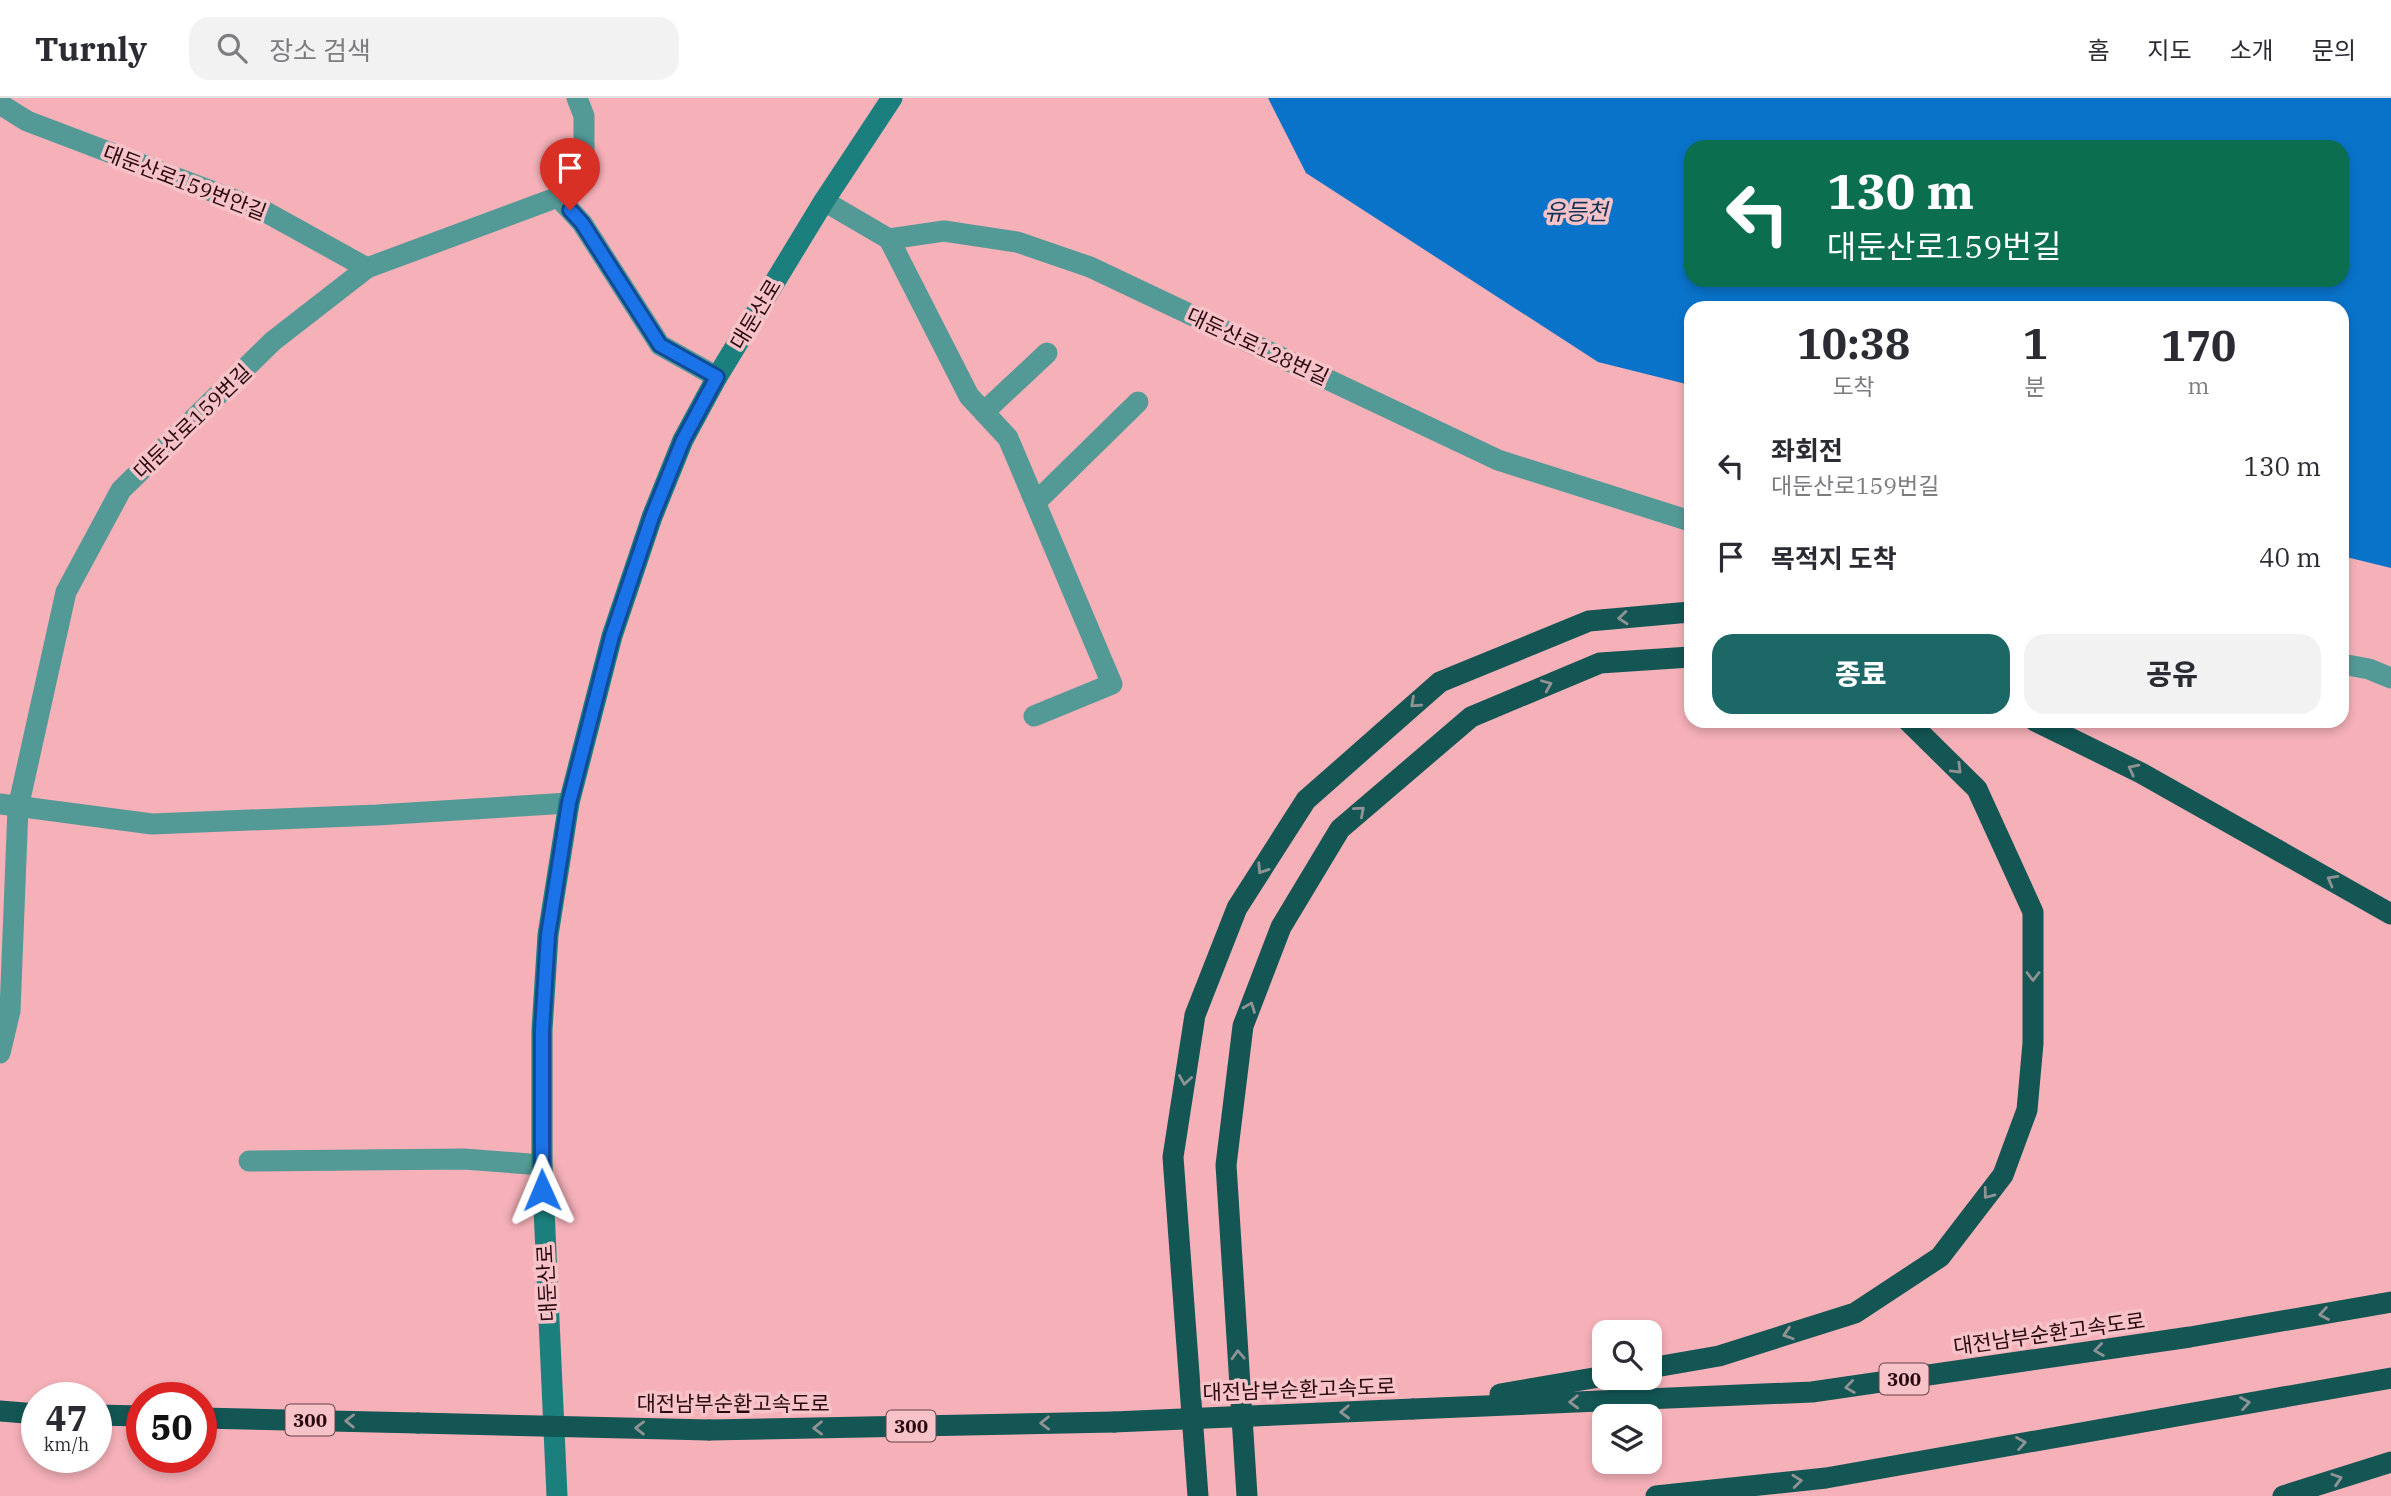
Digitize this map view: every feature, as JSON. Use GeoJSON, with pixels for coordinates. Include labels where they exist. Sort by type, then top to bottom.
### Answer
{"type":"FeatureCollection","features":[{"type":"Feature","properties":{"kind":"highway"},"geometry":{"type":"LineString","coordinates":[[1198,1496],[1173,1157],[1195,1015],[1237,908],[1307,800],[1440,682],[1589,621],[1684,613]]}},
{"type":"Feature","properties":{"kind":"highway"},"geometry":{"type":"LineString","coordinates":[[1247,1496],[1226,1165],[1243,1026],[1281,927],[1340,829],[1471,717],[1601,663],[1684,657]]}},
{"type":"Feature","properties":{"kind":"highway"},"geometry":{"type":"LineString","coordinates":[[1662,1366],[1719,1356],[1855,1313],[1940,1257],[2003,1175],[2027,1110],[2032,1043],[2033,912],[1977,789],[1916,728]]}},
{"type":"Feature","properties":{"kind":"highway"},"geometry":{"type":"LineString","coordinates":[[2049,728],[2141,773],[2391,914]]}},
{"type":"Feature","properties":{"kind":"highway","name":"대전남부순환고속도로"},"geometry":{"type":"LineString","coordinates":[[217,1418],[709,1430],[1114,1422],[1812,1392],[2190,1337],[2391,1302]]}},
{"type":"Feature","properties":{"kind":"highway"},"geometry":{"type":"LineString","coordinates":[[1413,1409],[1592,1378]]}},
{"type":"Feature","properties":{"kind":"highway"},"geometry":{"type":"LineString","coordinates":[[1656,1496],[1826,1478],[2391,1378]]}},
{"type":"Feature","properties":{"kind":"highway"},"geometry":{"type":"LineString","coordinates":[[0,1411],[21,1413]]}},
{"type":"Feature","properties":{"kind":"highway"},"geometry":{"type":"LineString","coordinates":[[2283,1496],[2391,1462]]}},
{"type":"Feature","properties":{"kind":"main road","name":"대둔산로"},"geometry":{"type":"LineString","coordinates":[[557,1496],[542,1165],[542,1030],[548,935],[569,803],[612,636],[652,517],[683,440],[717,377],[824,201],[892,98]]}},
{"type":"Feature","properties":{"kind":"street"},"geometry":{"type":"LineString","coordinates":[[577,98],[584,116],[584,158],[558,197],[582,223],[660,345],[717,377]]}},
{"type":"Feature","properties":{"kind":"street","name":"대둔산로159번안길"},"geometry":{"type":"LineString","coordinates":[[0,104],[27,121],[264,211],[367,268]]}},
{"type":"Feature","properties":{"kind":"street","name":"대둔산로159번길"},"geometry":{"type":"LineString","coordinates":[[0,1053],[10,1012],[9,806],[66,592],[121,491],[273,341],[367,268],[558,197]]}},
{"type":"Feature","properties":{"kind":"street"},"geometry":{"type":"LineString","coordinates":[[824,201],[889,239],[969,396],[1008,438],[1112,684],[1034,716]]}},
{"type":"Feature","properties":{"kind":"street","name":"대둔산로128번길"},"geometry":{"type":"LineString","coordinates":[[889,239],[944,231],[1017,242],[1090,267],[1498,460],[1684,519]]}},
{"type":"Feature","properties":{"kind":"street"},"geometry":{"type":"LineString","coordinates":[[984,412],[1047,353]]}},
{"type":"Feature","properties":{"kind":"street"},"geometry":{"type":"LineString","coordinates":[[1035,502],[1138,402]]}},
{"type":"Feature","properties":{"kind":"street"},"geometry":{"type":"LineString","coordinates":[[2349,665],[2369,669],[2391,678]]}},
{"type":"Feature","properties":{"kind":"street"},"geometry":{"type":"LineString","coordinates":[[9,806],[152,824],[377,815],[569,803]]}},
{"type":"Feature","properties":{"kind":"street"},"geometry":{"type":"LineString","coordinates":[[249,1161],[464,1159],[542,1165]]}},
{"type":"Feature","properties":{"kind":"water","name":"유등천"},"geometry":{"type":"Polygon","coordinates":[[[1268,98],[2391,98],[2391,568],[2349,558],[2349,301],[1684,301],[1684,384],[1598,362],[1306,173],[1268,98]]]}},
{"type":"Feature","properties":{"kind":"route"},"geometry":{"type":"LineString","coordinates":[[542,1190],[542,1030],[548,935],[569,803],[612,636],[652,517],[683,440],[717,377],[660,345],[582,223],[570,210]]}}]}
